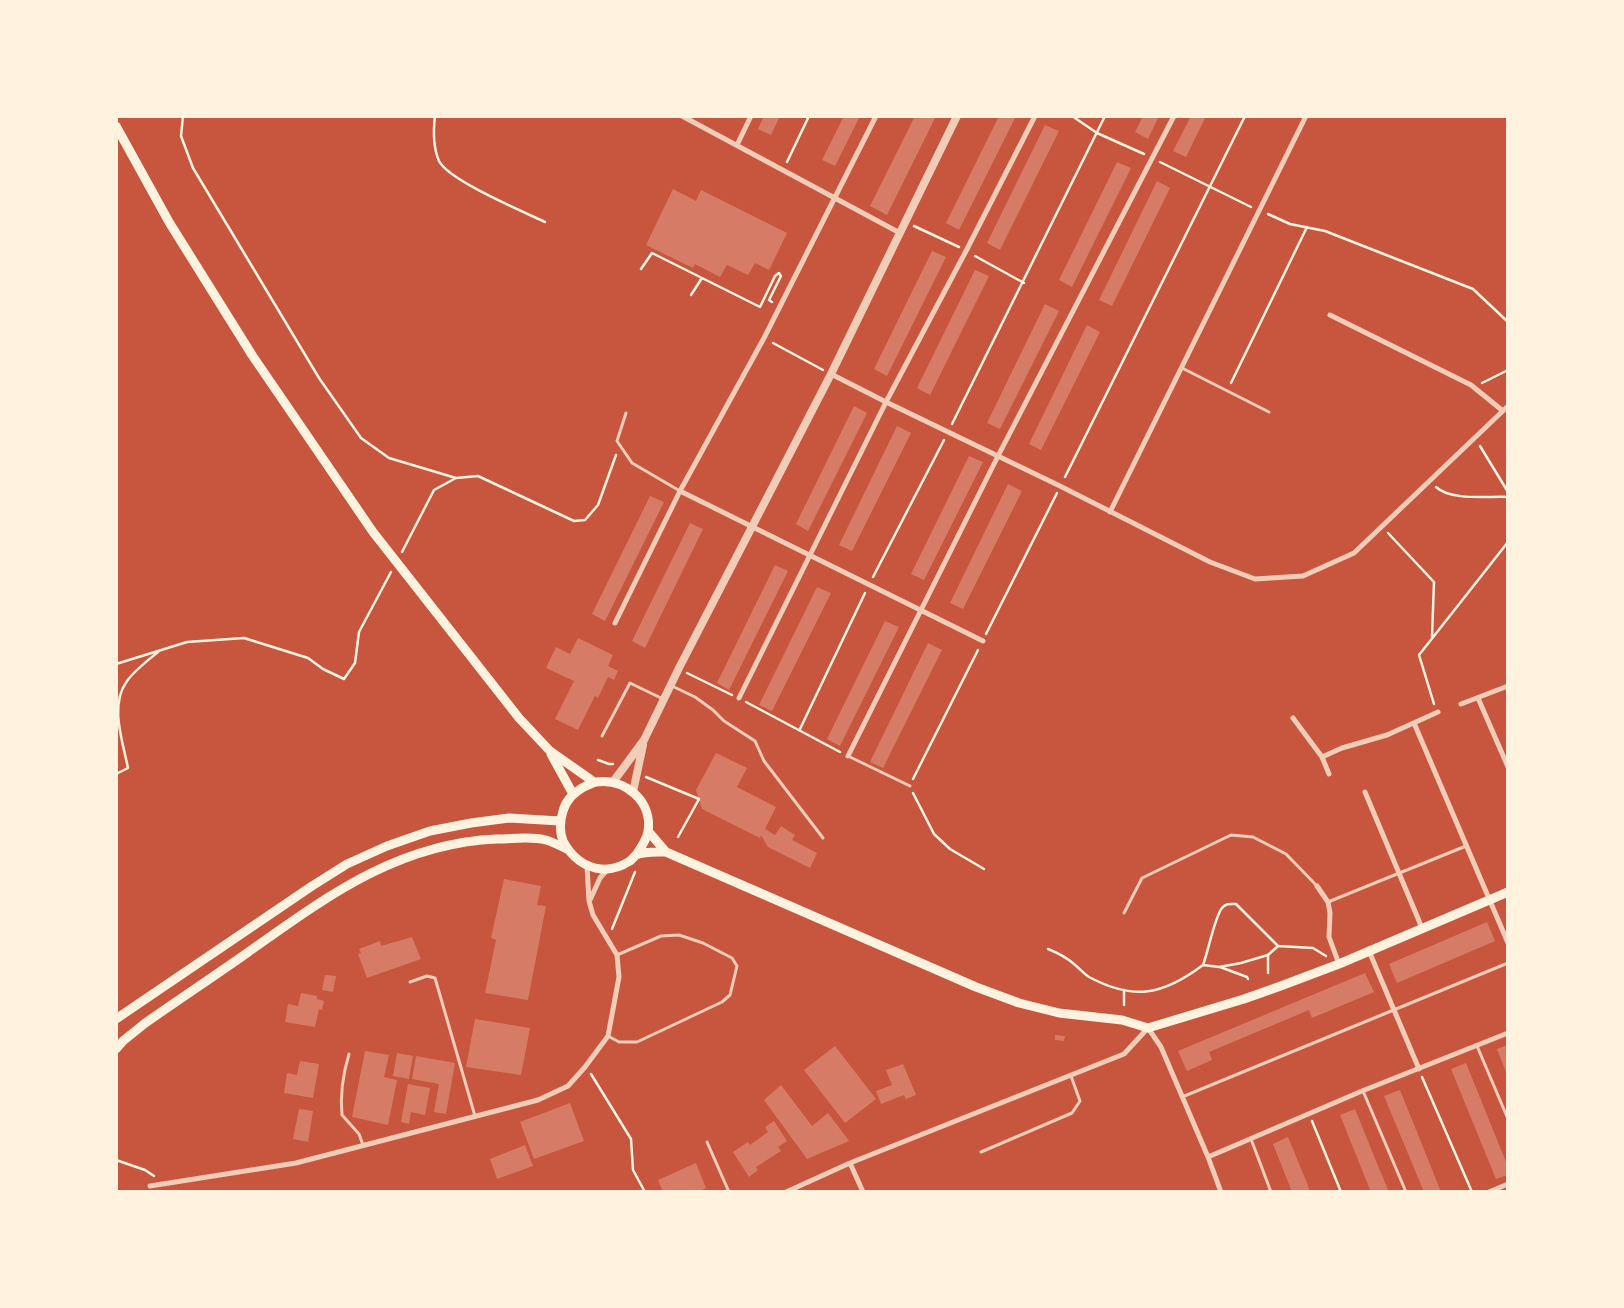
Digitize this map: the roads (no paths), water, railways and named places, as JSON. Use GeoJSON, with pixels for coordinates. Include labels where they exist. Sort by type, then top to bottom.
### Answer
{"type":"FeatureCollection","features":[{"type":"Feature","properties":{"kind":"main road"},"geometry":{"type":"LineString","coordinates":[[116,126],[169,222],[252,355],[372,532],[519,718],[550,751],[594,782]]}},
{"type":"Feature","properties":{"kind":"main road"},"geometry":{"type":"LineString","coordinates":[[550,751],[573,794]]}},
{"type":"Feature","properties":{"kind":"main road"},"geometry":{"type":"LineString","coordinates":[[637,860],[648,831],[648,816],[643,803],[633,792],[624,785],[613,782],[594,782],[573,794],[564,806],[560,821],[562,837],[567,849],[576,859],[587,866],[608,869],[637,860],[648,852],[666,852],[976,987],[1019,1003],[1059,1013],[1122,1020],[1148,1028],[1244,999],[1339,964],[1508,892]]}},
{"type":"Feature","properties":{"kind":"main road"},"geometry":{"type":"LineString","coordinates":[[116,1020],[312,886],[347,864],[387,846],[430,831],[471,823],[508,818],[560,821]]}},
{"type":"Feature","properties":{"kind":"main road"},"geometry":{"type":"LineString","coordinates":[[648,831],[666,852]]}},
{"type":"Feature","properties":{"kind":"main road"},"geometry":{"type":"LineString","coordinates":[[116,1049],[144,1024],[320,902],[380,868],[426,851],[485,840],[526,838],[546,840],[567,849]]}},
{"type":"Feature","properties":{"kind":"street"},"geometry":{"type":"LineString","coordinates":[[682,116],[900,233]]}},
{"type":"Feature","properties":{"kind":"street"},"geometry":{"type":"LineString","coordinates":[[737,146],[751,116]]}},
{"type":"Feature","properties":{"kind":"street"},"geometry":{"type":"LineString","coordinates":[[615,622],[680,491],[781,306],[876,116]]}},
{"type":"Feature","properties":{"kind":"street"},"geometry":{"type":"LineString","coordinates":[[613,782],[644,740],[679,668],[831,374],[957,116]]}},
{"type":"Feature","properties":{"kind":"street"},"geometry":{"type":"LineString","coordinates":[[739,698],[886,402],[1035,116]]}},
{"type":"Feature","properties":{"kind":"street"},"geometry":{"type":"LineString","coordinates":[[848,756],[998,456],[1174,116]]}},
{"type":"Feature","properties":{"kind":"street"},"geometry":{"type":"LineString","coordinates":[[1110,512],[1306,116]]}},
{"type":"Feature","properties":{"kind":"street"},"geometry":{"type":"LineString","coordinates":[[1330,315],[1474,388],[1502,411]]}},
{"type":"Feature","properties":{"kind":"street"},"geometry":{"type":"LineString","coordinates":[[831,374],[1210,562],[1255,579],[1303,576],[1354,553],[1508,406]]}},
{"type":"Feature","properties":{"kind":"street"},"geometry":{"type":"LineString","coordinates":[[680,491],[983,641]]}},
{"type":"Feature","properties":{"kind":"street"},"geometry":{"type":"LineString","coordinates":[[1461,704],[1508,686]]}},
{"type":"Feature","properties":{"kind":"street"},"geometry":{"type":"LineString","coordinates":[[1478,698],[1505,755],[1508,767]]}},
{"type":"Feature","properties":{"kind":"street"},"geometry":{"type":"LineString","coordinates":[[1322,757],[1342,748],[1387,735],[1438,712]]}},
{"type":"Feature","properties":{"kind":"street"},"geometry":{"type":"LineString","coordinates":[[1293,718],[1322,757],[1329,774]]}},
{"type":"Feature","properties":{"kind":"street"},"geometry":{"type":"LineString","coordinates":[[1414,723],[1508,943]]}},
{"type":"Feature","properties":{"kind":"street"},"geometry":{"type":"LineString","coordinates":[[633,792],[644,740]]}},
{"type":"Feature","properties":{"kind":"street"},"geometry":{"type":"LineString","coordinates":[[1365,792],[1422,928]]}},
{"type":"Feature","properties":{"kind":"street"},"geometry":{"type":"LineString","coordinates":[[150,1186],[296,1163],[538,1100],[568,1086],[585,1068],[608,1036],[619,977],[617,955],[592,915],[587,866]]}},
{"type":"Feature","properties":{"kind":"street"},"geometry":{"type":"LineString","coordinates":[[590,901],[600,878],[608,869]]}},
{"type":"Feature","properties":{"kind":"street"},"geometry":{"type":"LineString","coordinates":[[1317,886],[1328,902],[1330,913],[1329,937],[1339,964]]}},
{"type":"Feature","properties":{"kind":"street"},"geometry":{"type":"LineString","coordinates":[[1369,951],[1419,1068]]}},
{"type":"Feature","properties":{"kind":"street"},"geometry":{"type":"LineString","coordinates":[[786,1192],[850,1163],[1124,1054],[1148,1028],[1161,1047],[1221,1192]]}},
{"type":"Feature","properties":{"kind":"street"},"geometry":{"type":"LineString","coordinates":[[1208,1157],[1362,1091],[1508,1033]]}},
{"type":"Feature","properties":{"kind":"street"},"geometry":{"type":"LineString","coordinates":[[850,1163],[863,1192]]}},
{"type":"Feature","properties":{"kind":"street"},"geometry":{"type":"LineString","coordinates":[[1489,1192],[1508,1184]]}},
{"type":"Feature","properties":{"kind":"lane"},"geometry":{"type":"LineString","coordinates":[[1182,368],[1269,412]]}},
{"type":"Feature","properties":{"kind":"lane"},"geometry":{"type":"LineString","coordinates":[[626,413],[617,441],[622,449],[632,463],[680,491]]}},
{"type":"Feature","properties":{"kind":"lane"},"geometry":{"type":"LineString","coordinates":[[602,736],[630,683],[664,699]]}},
{"type":"Feature","properties":{"kind":"lane"},"geometry":{"type":"LineString","coordinates":[[670,686],[695,697],[724,721],[755,741],[764,761],[823,838]]}},
{"type":"Feature","properties":{"kind":"lane"},"geometry":{"type":"LineString","coordinates":[[848,756],[910,786]]}},
{"type":"Feature","properties":{"kind":"lane"},"geometry":{"type":"LineString","coordinates":[[1124,913],[1142,878],[1231,836],[1253,837],[1286,854],[1317,886]]}},
{"type":"Feature","properties":{"kind":"lane"},"geometry":{"type":"LineString","coordinates":[[1328,902],[1466,846]]}},
{"type":"Feature","properties":{"kind":"lane"},"geometry":{"type":"LineString","coordinates":[[608,1036],[619,1042],[637,1042],[722,1002],[730,995],[737,966],[732,958],[703,943],[679,935],[662,936],[617,955]]}},
{"type":"Feature","properties":{"kind":"lane"},"geometry":{"type":"LineString","coordinates":[[1182,1097],[1508,963]]}},
{"type":"Feature","properties":{"kind":"lane"},"geometry":{"type":"LineString","coordinates":[[410,982],[427,976],[435,978],[475,1116]]}},
{"type":"Feature","properties":{"kind":"lane"},"geometry":{"type":"LineString","coordinates":[[1477,1046],[1508,1119]]}},
{"type":"Feature","properties":{"kind":"lane"},"geometry":{"type":"LineString","coordinates":[[349,1054],[342,1088],[342,1115],[359,1134],[363,1146]]}},
{"type":"Feature","properties":{"kind":"lane"},"geometry":{"type":"LineString","coordinates":[[981,1152],[1072,1113],[1080,1101],[1071,1076]]}},
{"type":"Feature","properties":{"kind":"lane"},"geometry":{"type":"LineString","coordinates":[[1362,1091],[1406,1192]]}},
{"type":"Feature","properties":{"kind":"lane"},"geometry":{"type":"LineString","coordinates":[[1251,1139],[1271,1192]]}},
{"type":"Feature","properties":{"kind":"lane"},"geometry":{"type":"LineString","coordinates":[[708,1142],[729,1192]]}}]}
